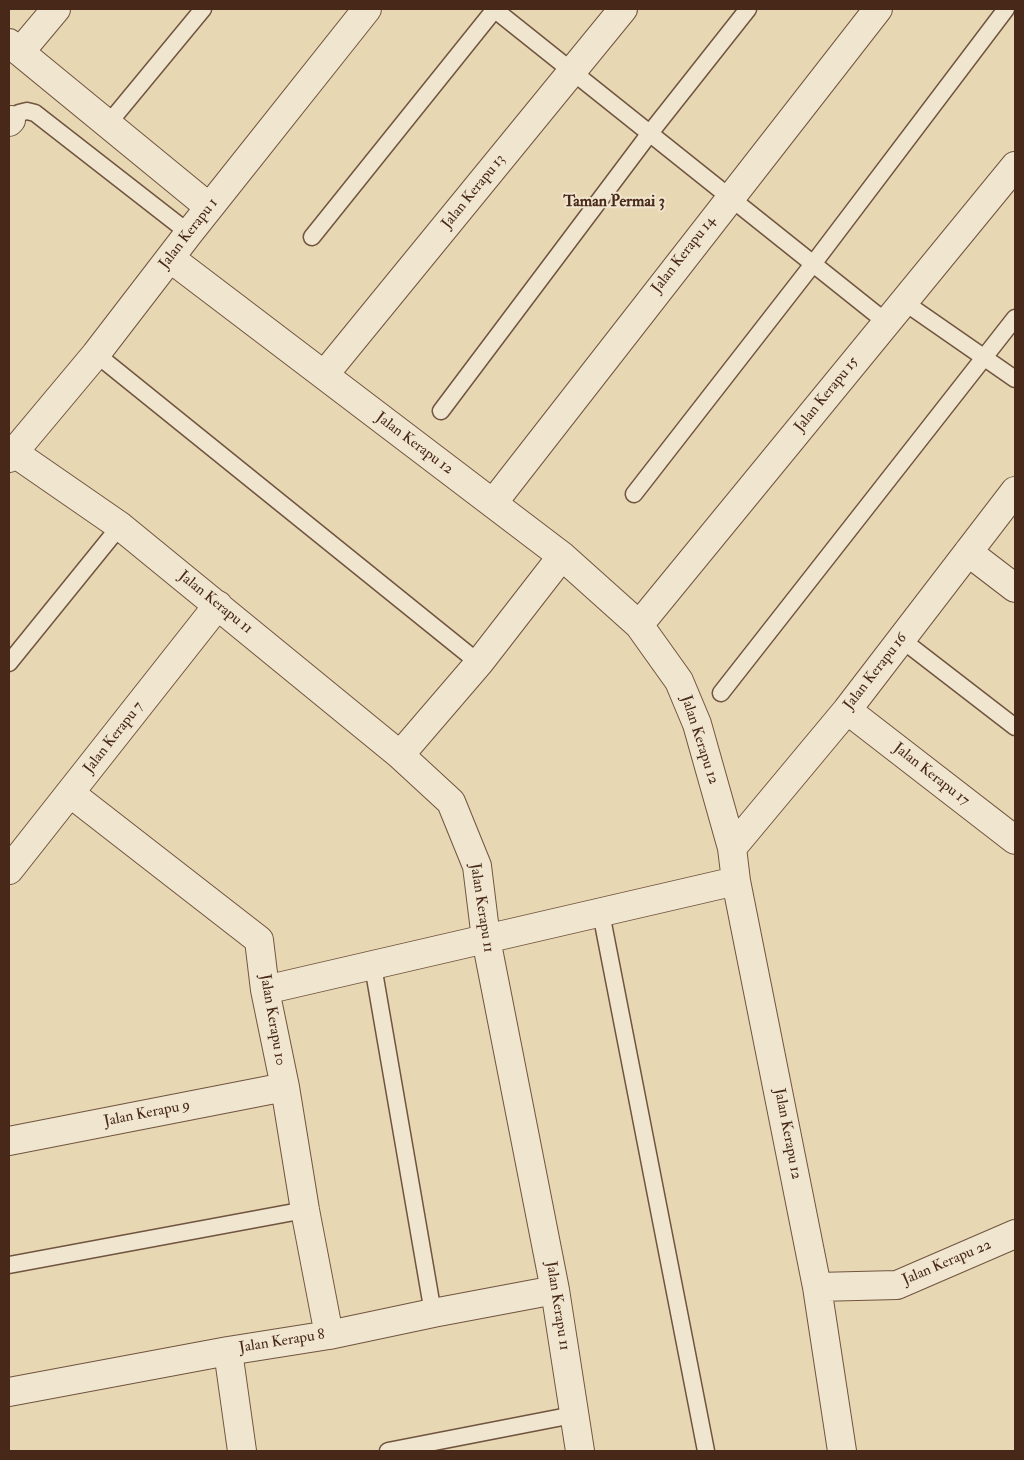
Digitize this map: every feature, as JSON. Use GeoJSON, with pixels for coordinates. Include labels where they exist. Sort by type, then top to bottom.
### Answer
{"type":"FeatureCollection","features":[{"type":"Feature","properties":{"kind":"street"},"geometry":{"type":"LineString","coordinates":[[56,9],[15,47],[209,207]]}},
{"type":"Feature","properties":{"kind":"street","name":"Jalan Kerapu 1"},"geometry":{"type":"LineString","coordinates":[[11,455],[96,354],[209,207],[368,9]]}},
{"type":"Feature","properties":{"kind":"street","name":"Jalan Kerapu 13"},"geometry":{"type":"LineString","coordinates":[[324,376],[623,9]]}},
{"type":"Feature","properties":{"kind":"street","name":"Jalan Kerapu 14"},"geometry":{"type":"LineString","coordinates":[[493,503],[729,197],[878,9]]}},
{"type":"Feature","properties":{"kind":"street","name":"Jalan Kerapu 15"},"geometry":{"type":"LineString","coordinates":[[638,625],[1015,166]]}},
{"type":"Feature","properties":{"kind":"street","name":"Jalan Kerapu 12"},"geometry":{"type":"LineString","coordinates":[[170,258],[562,556],[638,625],[679,681],[697,724],[732,848],[736,881],[817,1287],[842,1451]]}},
{"type":"Feature","properties":{"kind":"street","name":"Jalan Kerapu 11"},"geometry":{"type":"LineString","coordinates":[[11,455],[120,526],[400,755],[451,802],[477,866],[486,939],[555,1290],[580,1451]]}},
{"type":"Feature","properties":{"kind":"street","name":"Jalan Kerapu 16"},"geometry":{"type":"LineString","coordinates":[[732,848],[846,710],[1015,492]]}},
{"type":"Feature","properties":{"kind":"street"},"geometry":{"type":"LineString","coordinates":[[968,552],[1015,588]]}},
{"type":"Feature","properties":{"kind":"street"},"geometry":{"type":"LineString","coordinates":[[400,755],[478,663],[562,556]]}},
{"type":"Feature","properties":{"kind":"street","name":"Jalan Kerapu 7"},"geometry":{"type":"LineString","coordinates":[[9,870],[218,605]]}},
{"type":"Feature","properties":{"kind":"street","name":"Jalan Kerapu 17"},"geometry":{"type":"LineString","coordinates":[[846,710],[1015,840]]}},
{"type":"Feature","properties":{"kind":"street","name":"Jalan Kerapu 10"},"geometry":{"type":"LineString","coordinates":[[70,793],[259,940],[265,990],[285,1087],[304,1210],[329,1335]]}},
{"type":"Feature","properties":{"kind":"street"},"geometry":{"type":"LineString","coordinates":[[265,990],[736,881]]}},
{"type":"Feature","properties":{"kind":"street","name":"Jalan Kerapu 9"},"geometry":{"type":"LineString","coordinates":[[9,1142],[285,1087]]}},
{"type":"Feature","properties":{"kind":"street","name":"Jalan Kerapu 22"},"geometry":{"type":"LineString","coordinates":[[817,1287],[897,1284],[1015,1234]]}},
{"type":"Feature","properties":{"kind":"street","name":"Jalan Kerapu 8"},"geometry":{"type":"LineString","coordinates":[[9,1392],[228,1351],[329,1335],[433,1312],[555,1290]]}},
{"type":"Feature","properties":{"kind":"street"},"geometry":{"type":"LineString","coordinates":[[228,1351],[242,1451]]}},
{"type":"Feature","properties":{"kind":"lane"},"geometry":{"type":"LineString","coordinates":[[108,124],[203,9]]}},
{"type":"Feature","properties":{"kind":"lane"},"geometry":{"type":"LineString","coordinates":[[312,237],[495,9],[886,322]]}},
{"type":"Feature","properties":{"kind":"lane"},"geometry":{"type":"LineString","coordinates":[[441,411],[650,133],[748,9]]}},
{"type":"Feature","properties":{"kind":"lane"},"geometry":{"type":"LineString","coordinates":[[634,494],[813,264],[1006,9]]}},
{"type":"Feature","properties":{"kind":"lane"},"geometry":{"type":"LineString","coordinates":[[10,121],[27,111],[35,113],[189,233]]}},
{"type":"Feature","properties":{"kind":"lane"},"geometry":{"type":"LineString","coordinates":[[904,302],[1015,379]]}},
{"type":"Feature","properties":{"kind":"lane"},"geometry":{"type":"LineString","coordinates":[[721,693],[1015,318]]}},
{"type":"Feature","properties":{"kind":"lane"},"geometry":{"type":"LineString","coordinates":[[96,354],[478,663]]}},
{"type":"Feature","properties":{"kind":"lane"},"geometry":{"type":"LineString","coordinates":[[9,663],[120,526]]}},
{"type":"Feature","properties":{"kind":"lane"},"geometry":{"type":"LineString","coordinates":[[902,639],[1015,727]]}},
{"type":"Feature","properties":{"kind":"lane"},"geometry":{"type":"LineString","coordinates":[[601,913],[706,1451]]}},
{"type":"Feature","properties":{"kind":"lane"},"geometry":{"type":"LineString","coordinates":[[372,966],[433,1312]]}},
{"type":"Feature","properties":{"kind":"lane"},"geometry":{"type":"LineString","coordinates":[[9,1265],[304,1210]]}},
{"type":"Feature","properties":{"kind":"lane"},"geometry":{"type":"LineString","coordinates":[[388,1451],[573,1415]]}},
{"type":"Feature","properties":{"kind":"district","name":"Taman Permai 3"},"geometry":{"type":"Point","coordinates":[614,203]}}]}
